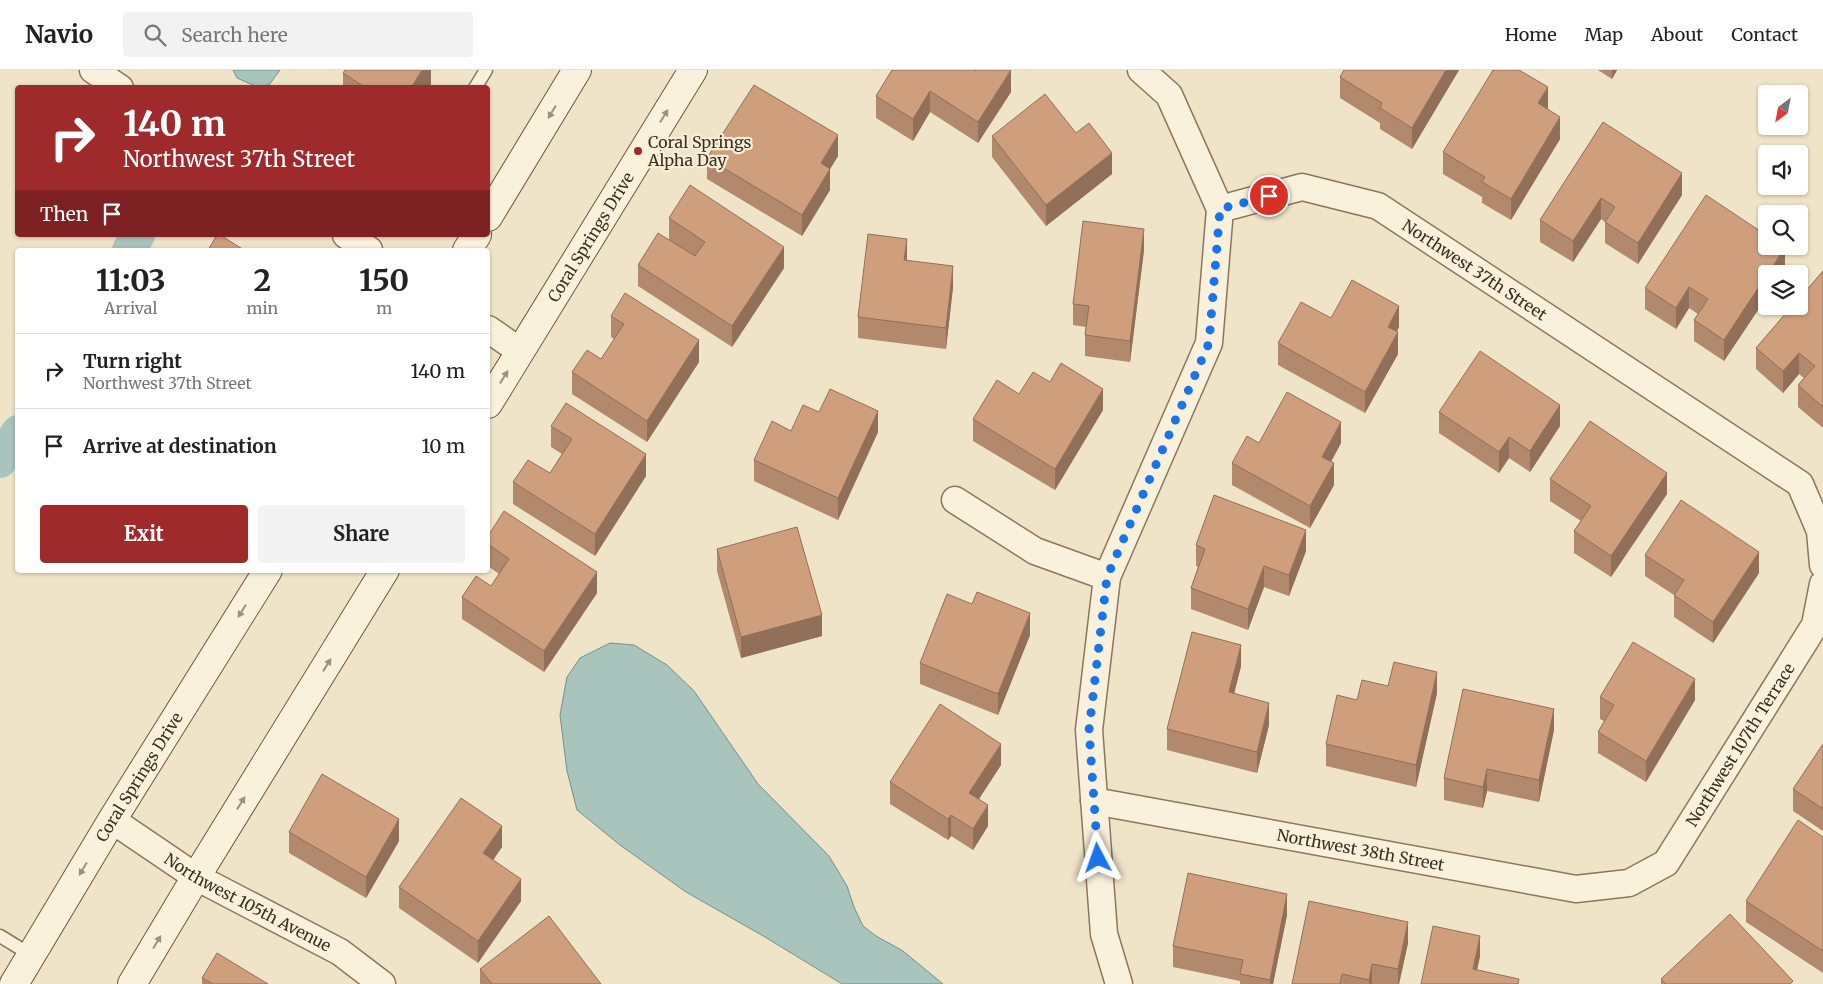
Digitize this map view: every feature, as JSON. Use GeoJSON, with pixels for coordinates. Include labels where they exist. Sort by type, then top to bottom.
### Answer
{"type":"FeatureCollection","features":[{"type":"Feature","properties":{"kind":"main road"},"geometry":{"type":"LineString","coordinates":[[490,214],[577,70]]}},
{"type":"Feature","properties":{"kind":"main road","name":"Coral Springs Drive"},"geometry":{"type":"LineString","coordinates":[[490,401],[692,70]]}},
{"type":"Feature","properties":{"kind":"main road"},"geometry":{"type":"LineString","coordinates":[[468,248],[475,237]]}},
{"type":"Feature","properties":{"kind":"main road","name":"Coral Springs Drive"},"geometry":{"type":"LineString","coordinates":[[14,984],[112,820],[266,573]]}},
{"type":"Feature","properties":{"kind":"main road"},"geometry":{"type":"LineString","coordinates":[[132,984],[383,573]]}},
{"type":"Feature","properties":{"kind":"street"},"geometry":{"type":"LineString","coordinates":[[93,70],[116,85]]}},
{"type":"Feature","properties":{"kind":"street"},"geometry":{"type":"LineString","coordinates":[[1119,984],[1104,934],[1089,730],[1107,577],[1209,343],[1220,209],[1169,95],[1141,70]]}},
{"type":"Feature","properties":{"kind":"street","name":"Northwest 37th Street"},"geometry":{"type":"LineString","coordinates":[[1220,209],[1302,187],[1378,206],[1800,484],[1820,531],[1823,566]]}},
{"type":"Feature","properties":{"kind":"street"},"geometry":{"type":"LineString","coordinates":[[349,237],[366,248]]}},
{"type":"Feature","properties":{"kind":"street"},"geometry":{"type":"LineString","coordinates":[[490,330],[520,351]]}},
{"type":"Feature","properties":{"kind":"street"},"geometry":{"type":"LineString","coordinates":[[955,500],[1035,551],[1107,577]]}},
{"type":"Feature","properties":{"kind":"street","name":"Northwest 107th Terrace"},"geometry":{"type":"LineString","coordinates":[[1629,883],[1666,863],[1815,625],[1823,584]]}},
{"type":"Feature","properties":{"kind":"street","name":"Northwest 38th Street"},"geometry":{"type":"LineString","coordinates":[[1094,801],[1576,889],[1629,883]]}},
{"type":"Feature","properties":{"kind":"street","name":"Northwest 105th Avenue"},"geometry":{"type":"LineString","coordinates":[[112,820],[196,877],[340,952],[382,984]]}},
{"type":"Feature","properties":{"kind":"lane"},"geometry":{"type":"LineString","coordinates":[[477,85],[486,70]]}},
{"type":"Feature","properties":{"kind":"lane"},"geometry":{"type":"LineString","coordinates":[[0,936],[31,955]]}},
{"type":"Feature","properties":{"kind":"water"},"geometry":{"type":"Polygon","coordinates":[[[233,70],[280,70],[269,85],[253,85],[237,78],[233,70]]]}},
{"type":"Feature","properties":{"kind":"water"},"geometry":{"type":"Polygon","coordinates":[[[610,643],[634,645],[667,665],[694,691],[758,784],[829,856],[847,886],[863,926],[876,936],[903,951],[943,984],[842,984],[686,892],[620,845],[577,810],[567,771],[560,715],[567,677],[580,658],[610,643]]]}},
{"type":"Feature","properties":{"kind":"building"},"geometry":{"type":"Polygon","coordinates":[[[345,70],[422,70],[413,85],[361,85],[343,73],[345,70]]]}},
{"type":"Feature","properties":{"kind":"building"},"geometry":{"type":"Polygon","coordinates":[[[892,70],[1011,70],[978,122],[930,91],[913,119],[876,96],[892,70]]]}},
{"type":"Feature","properties":{"kind":"building"},"geometry":{"type":"Polygon","coordinates":[[[1344,70],[1446,70],[1412,128],[1380,108],[1382,103],[1340,77],[1344,70]]]}},
{"type":"Feature","properties":{"kind":"building"},"geometry":{"type":"Polygon","coordinates":[[[1493,70],[1519,70],[1548,87],[1538,103],[1560,117],[1511,199],[1482,182],[1485,177],[1443,152],[1493,70]]]}},
{"type":"Feature","properties":{"kind":"building"},"geometry":{"type":"Polygon","coordinates":[[[754,85],[838,135],[821,163],[830,169],[802,215],[707,158],[754,85]]]}},
{"type":"Feature","properties":{"kind":"building"},"geometry":{"type":"Polygon","coordinates":[[[1045,94],[1076,133],[1089,123],[1112,153],[1046,205],[992,136],[1045,94]]]}},
{"type":"Feature","properties":{"kind":"building"},"geometry":{"type":"Polygon","coordinates":[[[1603,122],[1682,173],[1638,243],[1605,222],[1615,207],[1601,198],[1573,241],[1540,220],[1603,122]]]}},
{"type":"Feature","properties":{"kind":"building"},"geometry":{"type":"Polygon","coordinates":[[[690,185],[784,247],[732,326],[638,265],[658,233],[695,256],[705,242],[669,218],[690,185]]]}},
{"type":"Feature","properties":{"kind":"building"},"geometry":{"type":"Polygon","coordinates":[[[1706,195],[1758,230],[1758,255],[1780,255],[1774,265],[1758,265],[1758,288],[1724,340],[1694,320],[1708,299],[1689,287],[1676,308],[1645,288],[1706,195]]]}},
{"type":"Feature","properties":{"kind":"building"},"geometry":{"type":"Polygon","coordinates":[[[1083,221],[1144,229],[1130,341],[1085,335],[1089,306],[1073,304],[1083,221]]]}},
{"type":"Feature","properties":{"kind":"building"},"geometry":{"type":"Polygon","coordinates":[[[868,234],[907,239],[904,260],[953,266],[946,328],[858,317],[868,234]]]}},
{"type":"Feature","properties":{"kind":"building"},"geometry":{"type":"Polygon","coordinates":[[[216,237],[223,237],[241,248],[209,248],[216,237]]]}},
{"type":"Feature","properties":{"kind":"building"},"geometry":{"type":"Polygon","coordinates":[[[1823,271],[1823,407],[1798,385],[1815,366],[1799,353],[1783,371],[1756,348],[1784,315],[1808,315],[1808,288],[1823,271]]]}},
{"type":"Feature","properties":{"kind":"building"},"geometry":{"type":"Polygon","coordinates":[[[1352,280],[1399,306],[1388,327],[1398,332],[1365,392],[1278,343],[1301,302],[1331,318],[1352,280]]]}},
{"type":"Feature","properties":{"kind":"building"},"geometry":{"type":"Polygon","coordinates":[[[625,293],[699,340],[647,421],[572,372],[587,350],[601,359],[624,324],[611,316],[625,293]]]}},
{"type":"Feature","properties":{"kind":"building"},"geometry":{"type":"Polygon","coordinates":[[[1480,351],[1560,405],[1530,451],[1509,437],[1499,452],[1439,412],[1480,351]]]}},
{"type":"Feature","properties":{"kind":"building"},"geometry":{"type":"Polygon","coordinates":[[[1061,363],[1103,389],[1055,469],[973,419],[997,380],[1019,394],[1033,372],[1050,382],[1061,363]]]}},
{"type":"Feature","properties":{"kind":"building"},"geometry":{"type":"Polygon","coordinates":[[[830,389],[878,411],[838,498],[754,460],[772,421],[791,431],[803,405],[819,412],[830,389]]]}},
{"type":"Feature","properties":{"kind":"building"},"geometry":{"type":"Polygon","coordinates":[[[1287,392],[1341,422],[1322,457],[1334,463],[1310,506],[1232,463],[1247,436],[1259,443],[1287,392]]]}},
{"type":"Feature","properties":{"kind":"building"},"geometry":{"type":"Polygon","coordinates":[[[566,403],[646,454],[595,534],[513,482],[528,460],[550,473],[572,439],[551,426],[566,403]]]}},
{"type":"Feature","properties":{"kind":"building"},"geometry":{"type":"Polygon","coordinates":[[[1590,421],[1667,473],[1611,556],[1574,531],[1591,506],[1550,479],[1590,421]]]}},
{"type":"Feature","properties":{"kind":"building"},"geometry":{"type":"Polygon","coordinates":[[[1214,495],[1306,530],[1289,575],[1264,566],[1248,609],[1191,588],[1205,549],[1196,545],[1214,495]]]}},
{"type":"Feature","properties":{"kind":"building"},"geometry":{"type":"Polygon","coordinates":[[[1681,500],[1759,552],[1713,622],[1674,595],[1684,580],[1645,555],[1681,500]]]}},
{"type":"Feature","properties":{"kind":"building"},"geometry":{"type":"Polygon","coordinates":[[[504,511],[597,572],[544,651],[462,597],[476,576],[491,586],[509,559],[490,545],[490,533],[504,511]]]}},
{"type":"Feature","properties":{"kind":"building"},"geometry":{"type":"Polygon","coordinates":[[[797,527],[822,615],[741,637],[717,549],[797,527]]]}},
{"type":"Feature","properties":{"kind":"building"},"geometry":{"type":"Polygon","coordinates":[[[977,592],[1030,613],[998,694],[920,663],[947,594],[972,604],[977,592]]]}},
{"type":"Feature","properties":{"kind":"building"},"geometry":{"type":"Polygon","coordinates":[[[1192,632],[1241,645],[1229,692],[1269,703],[1257,752],[1167,729],[1192,632]]]}},
{"type":"Feature","properties":{"kind":"building"},"geometry":{"type":"Polygon","coordinates":[[[1633,642],[1695,679],[1646,761],[1598,732],[1614,705],[1600,697],[1633,642]]]}},
{"type":"Feature","properties":{"kind":"building"},"geometry":{"type":"Polygon","coordinates":[[[1394,662],[1437,672],[1416,765],[1326,744],[1337,695],[1357,700],[1362,680],[1388,686],[1394,662]]]}},
{"type":"Feature","properties":{"kind":"building"},"geometry":{"type":"Polygon","coordinates":[[[1463,689],[1554,709],[1539,780],[1487,769],[1483,787],[1444,778],[1463,689]]]}},
{"type":"Feature","properties":{"kind":"building"},"geometry":{"type":"Polygon","coordinates":[[[940,704],[1001,744],[969,793],[988,805],[973,829],[951,815],[948,819],[890,782],[940,704]]]}},
{"type":"Feature","properties":{"kind":"building"},"geometry":{"type":"Polygon","coordinates":[[[1823,744],[1823,809],[1793,789],[1823,744]]]}},
{"type":"Feature","properties":{"kind":"building"},"geometry":{"type":"Polygon","coordinates":[[[322,774],[399,819],[366,877],[289,832],[322,774]]]}},
{"type":"Feature","properties":{"kind":"building"},"geometry":{"type":"Polygon","coordinates":[[[461,798],[502,826],[483,853],[521,879],[478,941],[399,887],[461,798]]]}},
{"type":"Feature","properties":{"kind":"building"},"geometry":{"type":"Polygon","coordinates":[[[1798,820],[1823,837],[1823,951],[1746,901],[1798,820]]]}},
{"type":"Feature","properties":{"kind":"building"},"geometry":{"type":"Polygon","coordinates":[[[1188,873],[1287,894],[1270,980],[1240,974],[1243,960],[1173,946],[1188,873]]]}},
{"type":"Feature","properties":{"kind":"building"},"geometry":{"type":"Polygon","coordinates":[[[1309,901],[1408,922],[1398,969],[1372,964],[1369,980],[1342,974],[1340,984],[1292,984],[1309,901]]]}},
{"type":"Feature","properties":{"kind":"building"},"geometry":{"type":"Polygon","coordinates":[[[1730,914],[1793,981],[1790,984],[1666,984],[1661,979],[1730,914]]]}},
{"type":"Feature","properties":{"kind":"building"},"geometry":{"type":"Polygon","coordinates":[[[549,916],[601,984],[492,984],[480,969],[549,916]]]}},
{"type":"Feature","properties":{"kind":"building"},"geometry":{"type":"Polygon","coordinates":[[[1433,926],[1480,936],[1473,969],[1519,979],[1518,984],[1421,984],[1433,926]]]}},
{"type":"Feature","properties":{"kind":"building"},"geometry":{"type":"Polygon","coordinates":[[[217,953],[268,984],[213,984],[202,978],[217,953]]]}},
{"type":"Feature","properties":{"kind":"waterway"},"geometry":{"type":"LineString","coordinates":[[130,248],[137,237]]}},
{"type":"Feature","properties":{"kind":"waterway"},"geometry":{"type":"LineString","coordinates":[[0,461],[15,437]]}},
{"type":"Feature","properties":{"kind":"place","name":"Coral Springs Alpha Day"},"geometry":{"type":"Point","coordinates":[638,151]}},
{"type":"Feature","properties":{"kind":"route"},"geometry":{"type":"LineString","coordinates":[[1098,858],[1089,730],[1107,577],[1209,343],[1220,209],[1269,196]]}}]}
